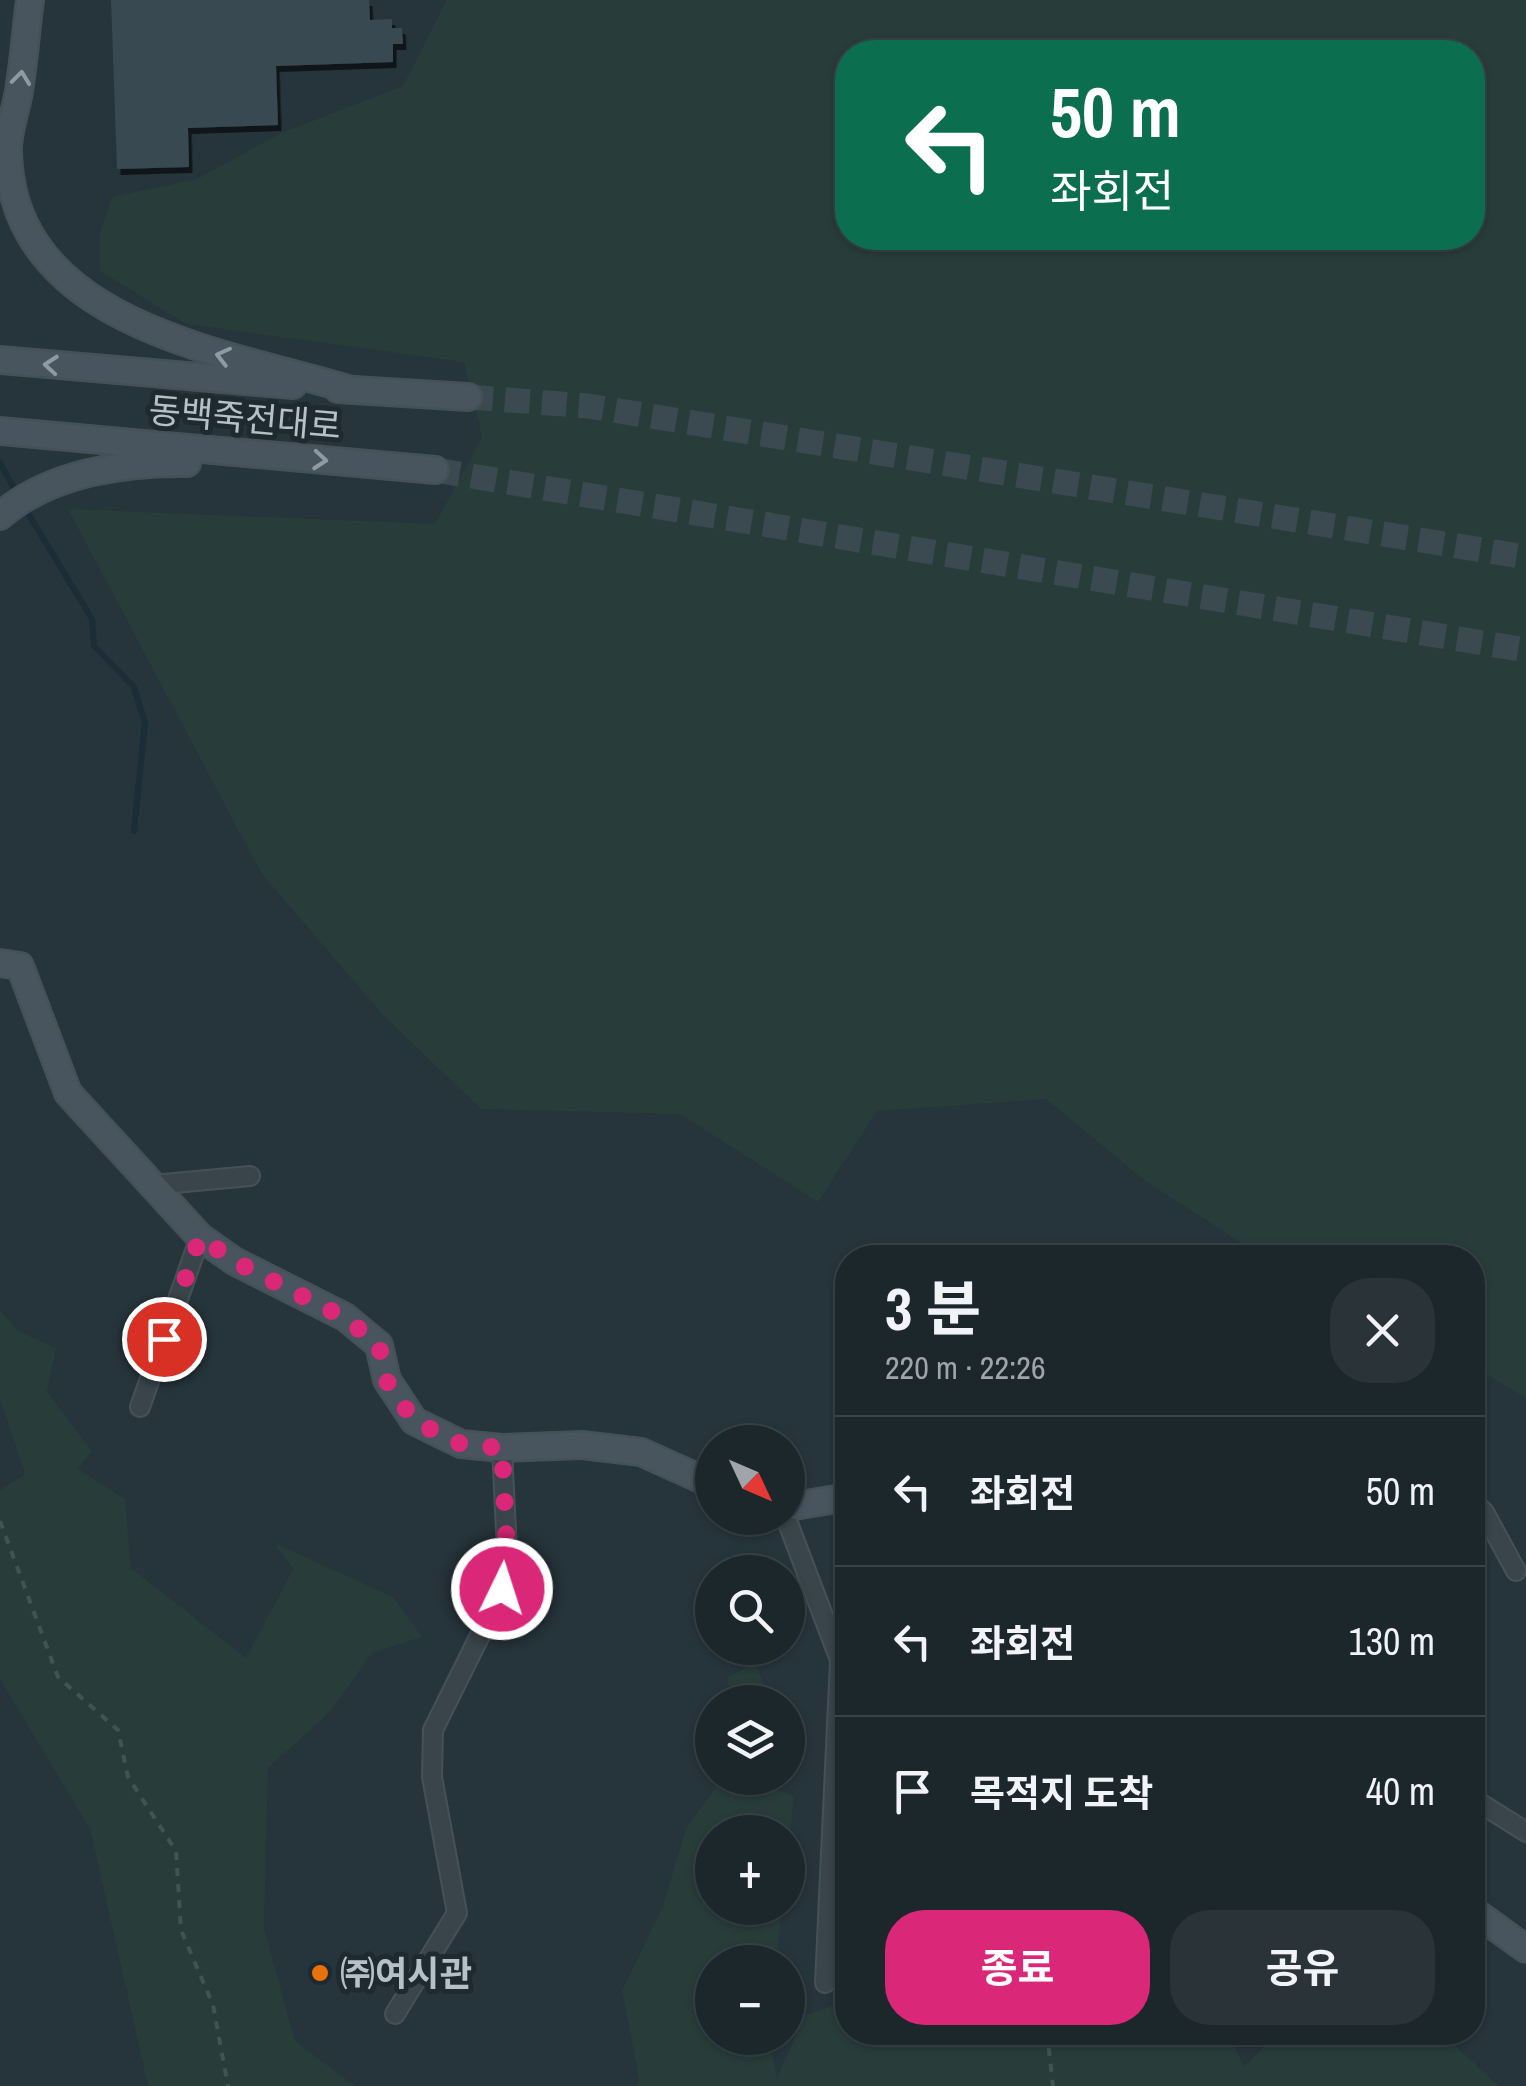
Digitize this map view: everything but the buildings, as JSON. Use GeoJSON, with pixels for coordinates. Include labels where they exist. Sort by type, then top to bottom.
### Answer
{"type":"FeatureCollection","features":[{"type":"Feature","properties":{"kind":"main road"},"geometry":{"type":"LineString","coordinates":[[30,0],[8,148],[16,201],[26,230],[48,262],[76,288],[152,330],[213,354],[351,390]]}},
{"type":"Feature","properties":{"kind":"main road","name":"동백죽전대로"},"geometry":{"type":"LineString","coordinates":[[0,360],[468,398]]}},
{"type":"Feature","properties":{"kind":"main road","name":"동백죽전대로"},"geometry":{"type":"LineString","coordinates":[[0,431],[434,470]]}},
{"type":"Feature","properties":{"kind":"main road"},"geometry":{"type":"LineString","coordinates":[[0,516],[36,488],[140,462],[280,456]]}},
{"type":"Feature","properties":{"kind":"main road"},"geometry":{"type":"LineString","coordinates":[[0,963],[20,966],[68,1093],[200,1237],[234,1261],[345,1318],[379,1345],[386,1380],[414,1421],[461,1444],[502,1448],[582,1446],[642,1452],[695,1476]]}},
{"type":"Feature","properties":{"kind":"main road"},"geometry":{"type":"LineString","coordinates":[[805,1504],[835,1498]]}},
{"type":"Feature","properties":{"kind":"main road"},"geometry":{"type":"LineString","coordinates":[[1485,1919],[1526,1949]]}},
{"type":"Feature","properties":{"kind":"street"},"geometry":{"type":"LineString","coordinates":[[152,1185],[250,1176]]}},
{"type":"Feature","properties":{"kind":"street"},"geometry":{"type":"LineString","coordinates":[[140,1407],[200,1237]]}},
{"type":"Feature","properties":{"kind":"street"},"geometry":{"type":"LineString","coordinates":[[395,2014],[457,1913],[432,1777],[433,1730],[502,1589],[507,1552],[502,1448]]}},
{"type":"Feature","properties":{"kind":"street"},"geometry":{"type":"LineString","coordinates":[[1485,1514],[1516,1571]]}},
{"type":"Feature","properties":{"kind":"street"},"geometry":{"type":"LineString","coordinates":[[792,1535],[835,1647]]}},
{"type":"Feature","properties":{"kind":"street"},"geometry":{"type":"LineString","coordinates":[[825,1983],[835,1768]]}},
{"type":"Feature","properties":{"kind":"street"},"geometry":{"type":"LineString","coordinates":[[1485,1806],[1526,1832]]}},
{"type":"Feature","properties":{"kind":"path"},"geometry":{"type":"LineString","coordinates":[[0,1521],[58,1677],[118,1730],[128,1777],[176,1852],[181,1930],[213,2005],[228,2086]]}},
{"type":"Feature","properties":{"kind":"path"},"geometry":{"type":"LineString","coordinates":[[1048,2045],[1053,2086]]}},
{"type":"Feature","properties":{"kind":"green space"},"geometry":{"type":"Polygon","coordinates":[[[447,0],[1526,0],[1526,1398],[1485,1373],[1485,1245],[1244,1245],[1144,1180],[1046,1099],[877,1111],[818,1202],[680,1114],[481,1109],[382,1014],[261,873],[68,509],[435,524],[482,437],[464,362],[186,324],[100,271],[100,233],[112,197],[197,179],[281,133],[403,86],[447,0]]]}},
{"type":"Feature","properties":{"kind":"green space"},"geometry":{"type":"Polygon","coordinates":[[[0,1310],[18,1331],[56,1348],[47,1391],[92,1451],[78,1469],[125,1499],[131,1568],[246,1658],[293,1569],[274,1543],[393,1597],[422,1637],[372,1653],[330,1712],[268,1768],[264,1928],[295,2041],[355,2086],[148,2086],[90,1829],[0,1679],[0,1490],[25,1474],[0,1399],[0,1310]]]}},
{"type":"Feature","properties":{"kind":"green space"},"geometry":{"type":"Polygon","coordinates":[[[756,1665],[764,1685],[728,1685],[728,1677],[756,1665]]]}},
{"type":"Feature","properties":{"kind":"green space"},"geometry":{"type":"Polygon","coordinates":[[[710,1795],[794,1796],[792,1815],[696,1815],[710,1795]]]}},
{"type":"Feature","properties":{"kind":"green space"},"geometry":{"type":"Polygon","coordinates":[[[695,1816],[695,1925],[780,1925],[778,1945],[695,1945],[695,2055],[772,2055],[777,2078],[787,2055],[805,2055],[805,2015],[835,2005],[835,2045],[1234,2045],[1244,2067],[1265,2045],[1454,2045],[1499,2086],[637,2086],[639,2079],[622,1990],[663,1906],[686,1828],[695,1816]]]}},
{"type":"Feature","properties":{"kind":"waterway"},"geometry":{"type":"LineString","coordinates":[[0,463],[17,494]]}},
{"type":"Feature","properties":{"kind":"waterway"},"geometry":{"type":"LineString","coordinates":[[23,505],[92,619],[94,646],[134,687],[145,723],[134,831]]}},
{"type":"Feature","properties":{"kind":"tunnel"},"geometry":{"type":"LineString","coordinates":[[468,397],[588,406],[1526,557]]}},
{"type":"Feature","properties":{"kind":"tunnel"},"geometry":{"type":"LineString","coordinates":[[435,470],[1526,650]]}},
{"type":"Feature","properties":{"kind":"place","name":"㈜여시관"},"geometry":{"type":"Point","coordinates":[320,1973]}},
{"type":"Feature","properties":{"kind":"route"},"geometry":{"type":"LineString","coordinates":[[164,1339],[200,1237],[234,1261],[345,1318],[379,1345],[386,1380],[414,1421],[461,1444],[502,1448],[507,1552],[502,1589]]}}]}
